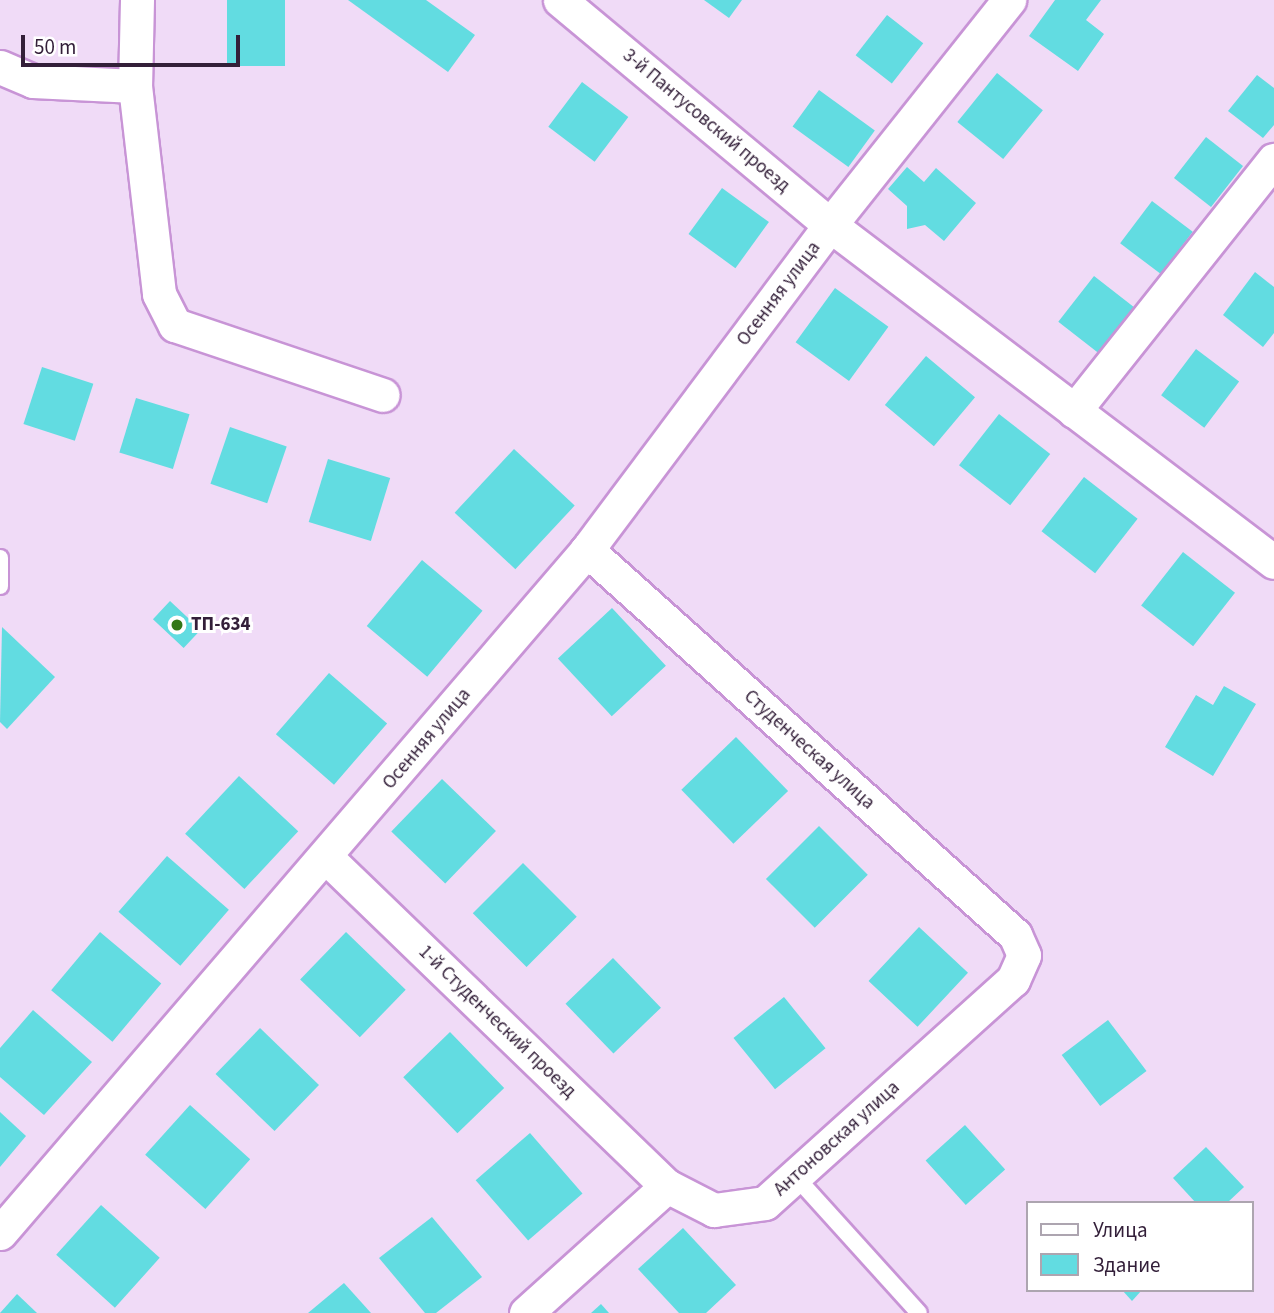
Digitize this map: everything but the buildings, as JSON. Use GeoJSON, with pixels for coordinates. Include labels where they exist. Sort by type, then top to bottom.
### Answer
{"type":"FeatureCollection","features":[{"type":"Feature","properties":{"kind":"street"},"geometry":{"type":"LineString","coordinates":[[137,0],[135,86],[159,294],[176,325],[383,395]]}},
{"type":"Feature","properties":{"kind":"street"},"geometry":{"type":"LineString","coordinates":[[830,225],[1009,0]]}},
{"type":"Feature","properties":{"kind":"street","name":"3-й Пантусовский проезд"},"geometry":{"type":"LineString","coordinates":[[579,6],[830,225],[1274,562]]}},
{"type":"Feature","properties":{"kind":"street"},"geometry":{"type":"LineString","coordinates":[[0,66],[33,81],[135,86]]}},
{"type":"Feature","properties":{"kind":"street"},"geometry":{"type":"LineString","coordinates":[[1074,411],[1274,160]]}},
{"type":"Feature","properties":{"kind":"street","name":"Осенняя улица"},"geometry":{"type":"LineString","coordinates":[[0,1233],[327,858],[587,550],[830,225]]}},
{"type":"Feature","properties":{"kind":"street","name":"Студенческая улица"},"geometry":{"type":"LineString","coordinates":[[587,550],[1015,934],[1024,955]]}},
{"type":"Feature","properties":{"kind":"street","name":"1-й Студенческий проезд"},"geometry":{"type":"LineString","coordinates":[[327,858],[667,1186]]}},
{"type":"Feature","properties":{"kind":"street","name":"Антоновская улица"},"geometry":{"type":"LineString","coordinates":[[667,1186],[714,1210],[765,1203],[1013,980],[1024,955]]}},
{"type":"Feature","properties":{"kind":"street"},"geometry":{"type":"LineString","coordinates":[[526,1313],[667,1186]]}},
{"type":"Feature","properties":{"kind":"lane"},"geometry":{"type":"LineString","coordinates":[[0,558],[0,586]]}},
{"type":"Feature","properties":{"kind":"lane"},"geometry":{"type":"LineString","coordinates":[[796,1177],[919,1313]]}},
{"type":"Feature","properties":{"kind":"place","name":"ТП-634"},"geometry":{"type":"Point","coordinates":[177,625]}}]}
